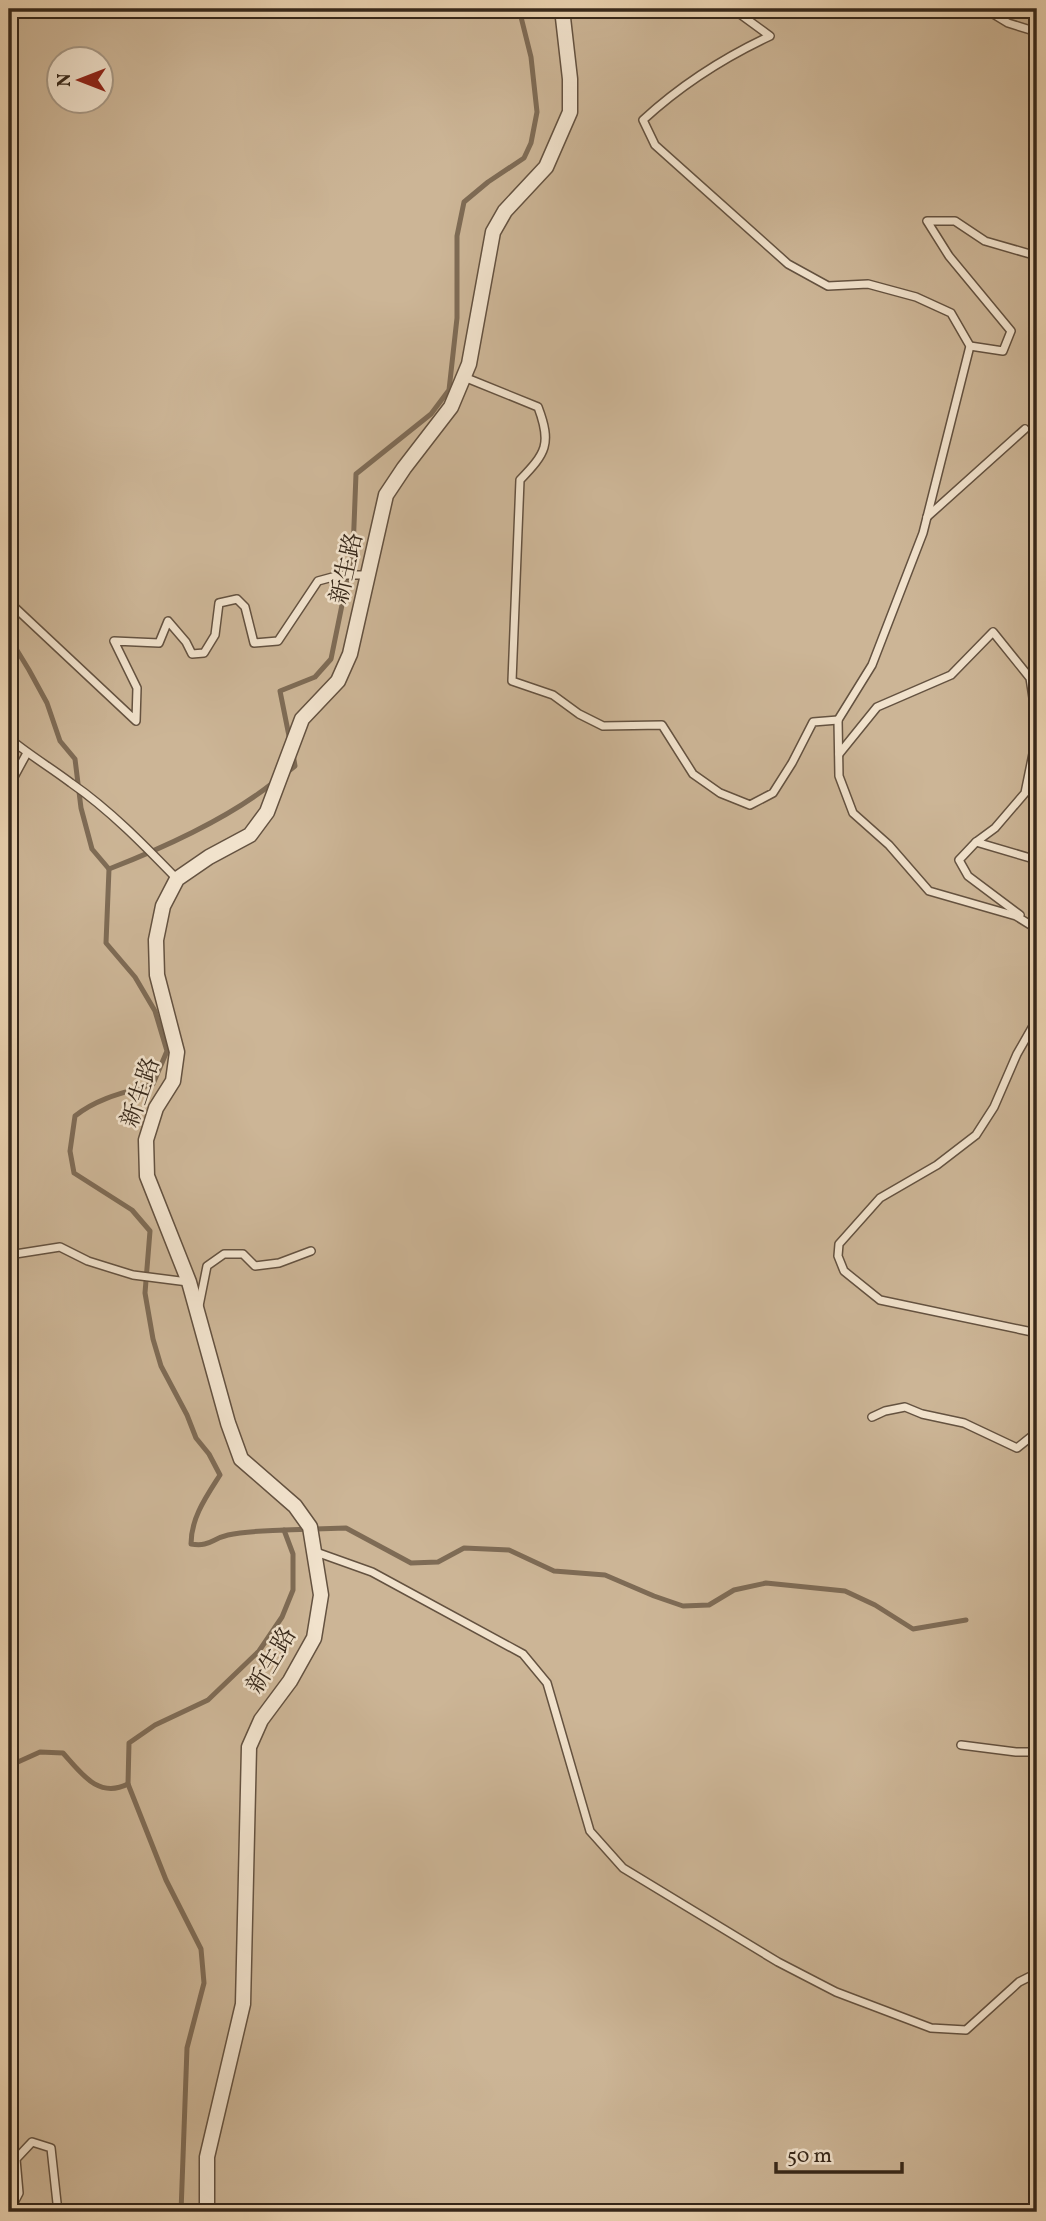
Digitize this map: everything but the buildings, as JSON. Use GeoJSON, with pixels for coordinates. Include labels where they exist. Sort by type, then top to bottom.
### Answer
{"type":"FeatureCollection","features":[{"type":"Feature","properties":{"kind":"street","name":"新生路"},"geometry":{"type":"LineString","coordinates":[[207,2212],[207,2157],[243,2004],[249,1747],[261,1720],[290,1681],[314,1638],[321,1595],[313,1540],[295,1506],[241,1459],[228,1423],[189,1282],[148,1176],[146,1140],[156,1108],[173,1081],[177,1052],[157,975],[156,952],[163,906],[177,879],[209,857],[250,835],[267,812],[302,719],[338,681],[350,654],[363,575],[386,495],[451,407],[469,364],[493,232],[505,211],[547,167],[570,112],[570,79],[562,9]]}},
{"type":"Feature","properties":{"kind":"lane"},"geometry":{"type":"LineString","coordinates":[[733,9],[770,36],[729,56],[670,96],[643,121],[655,145],[788,264],[828,286],[868,284],[916,297],[951,313],[970,346],[927,518],[873,664],[838,720],[839,776],[852,813],[889,845],[929,891],[1016,916],[1036,927]]}},
{"type":"Feature","properties":{"kind":"lane"},"geometry":{"type":"LineString","coordinates":[[985,9],[1009,23],[1037,32]]}},
{"type":"Feature","properties":{"kind":"lane"},"geometry":{"type":"LineString","coordinates":[[970,346],[1003,351],[1011,331],[948,256],[927,221],[956,221],[985,241],[1037,256]]}},
{"type":"Feature","properties":{"kind":"lane"},"geometry":{"type":"LineString","coordinates":[[464,377],[538,407],[546,429],[542,457],[520,480],[512,681],[553,695],[579,714],[603,726],[662,725],[693,774],[720,793],[750,805],[773,793],[813,722],[838,720]]}},
{"type":"Feature","properties":{"kind":"lane"},"geometry":{"type":"LineString","coordinates":[[927,518],[1025,429]]}},
{"type":"Feature","properties":{"kind":"lane"},"geometry":{"type":"LineString","coordinates":[[9,602],[136,721],[137,688],[114,641],[159,643],[168,621],[186,642],[192,654],[204,653],[215,635],[219,603],[237,598],[245,607],[254,643],[278,641],[318,581],[340,575],[363,575]]}},
{"type":"Feature","properties":{"kind":"lane"},"geometry":{"type":"LineString","coordinates":[[838,755],[877,707],[951,676],[993,632],[1030,678],[1037,724]]}},
{"type":"Feature","properties":{"kind":"lane"},"geometry":{"type":"LineString","coordinates":[[1036,927],[968,876],[959,860],[976,842],[995,828],[1025,793],[1037,734]]}},
{"type":"Feature","properties":{"kind":"lane"},"geometry":{"type":"LineString","coordinates":[[9,738],[90,797],[142,843],[177,879]]}},
{"type":"Feature","properties":{"kind":"lane"},"geometry":{"type":"LineString","coordinates":[[9,786],[27,753]]}},
{"type":"Feature","properties":{"kind":"lane"},"geometry":{"type":"LineString","coordinates":[[976,842],[1037,860]]}},
{"type":"Feature","properties":{"kind":"lane"},"geometry":{"type":"LineString","coordinates":[[1037,1019],[1017,1054],[994,1107],[976,1135],[937,1165],[880,1198],[839,1244],[838,1256],[845,1271],[880,1300],[1037,1333]]}},
{"type":"Feature","properties":{"kind":"lane"},"geometry":{"type":"LineString","coordinates":[[9,1255],[60,1247],[88,1261],[135,1275],[189,1282]]}},
{"type":"Feature","properties":{"kind":"lane"},"geometry":{"type":"LineString","coordinates":[[198,1314],[207,1266],[223,1254],[243,1254],[255,1266],[279,1263],[311,1251]]}},
{"type":"Feature","properties":{"kind":"lane"},"geometry":{"type":"LineString","coordinates":[[872,1417],[905,1407],[922,1414],[964,1423],[1017,1448],[1037,1432]]}},
{"type":"Feature","properties":{"kind":"lane"},"geometry":{"type":"LineString","coordinates":[[313,1540],[523,1654],[547,1683],[590,1830],[623,1868],[778,1962],[836,1992],[931,2028],[966,2030],[1019,1982],[1037,1973]]}},
{"type":"Feature","properties":{"kind":"lane"},"geometry":{"type":"LineString","coordinates":[[961,1745],[1037,1752]]}},
{"type":"Feature","properties":{"kind":"lane"},"geometry":{"type":"LineString","coordinates":[[9,2212],[19,2193],[16,2160],[32,2142],[51,2148],[58,2212]]}},
{"type":"Feature","properties":{"kind":"shaded area"},"geometry":{"type":"Polygon","coordinates":[[[9,9],[1037,9],[1037,2212],[9,2212],[9,9]]]}},
{"type":"Feature","properties":{"kind":"waterway"},"geometry":{"type":"LineString","coordinates":[[290,741],[280,691],[315,677],[331,659],[353,551],[356,474],[431,414],[449,390],[457,318],[457,236],[464,202],[524,158],[531,143],[537,112],[531,57],[519,9]]}},
{"type":"Feature","properties":{"kind":"waterway"},"geometry":{"type":"LineString","coordinates":[[9,644],[15,647],[29,670],[47,703],[60,741],[75,759],[81,808],[92,849],[109,869]]}},
{"type":"Feature","properties":{"kind":"waterway"},"geometry":{"type":"LineString","coordinates":[[285,774],[295,766],[293,754]]}},
{"type":"Feature","properties":{"kind":"waterway"},"geometry":{"type":"LineString","coordinates":[[181,2212],[187,2048],[204,1983],[201,1949],[166,1880],[128,1784],[129,1743],[155,1725],[208,1700],[259,1651],[282,1617],[293,1590],[293,1554],[284,1530],[235,1534],[207,1544],[191,1544],[196,1517],[220,1475],[209,1454],[196,1438],[161,1366],[153,1339],[145,1293],[150,1231],[132,1210],[74,1173],[70,1151],[75,1116],[102,1100],[153,1084],[167,1051],[155,1011],[135,977],[106,943],[109,869],[195,831],[237,808],[274,782]]}},
{"type":"Feature","properties":{"kind":"waterway"},"geometry":{"type":"LineString","coordinates":[[284,1530],[346,1528],[411,1563],[438,1562],[464,1548],[509,1550],[554,1571],[605,1575],[683,1606],[709,1605],[734,1590],[766,1583],[845,1591],[875,1605],[913,1629],[966,1620]]}},
{"type":"Feature","properties":{"kind":"waterway"},"geometry":{"type":"LineString","coordinates":[[9,1766],[40,1752],[63,1753],[84,1776],[99,1786],[117,1788],[128,1784]]}}]}
